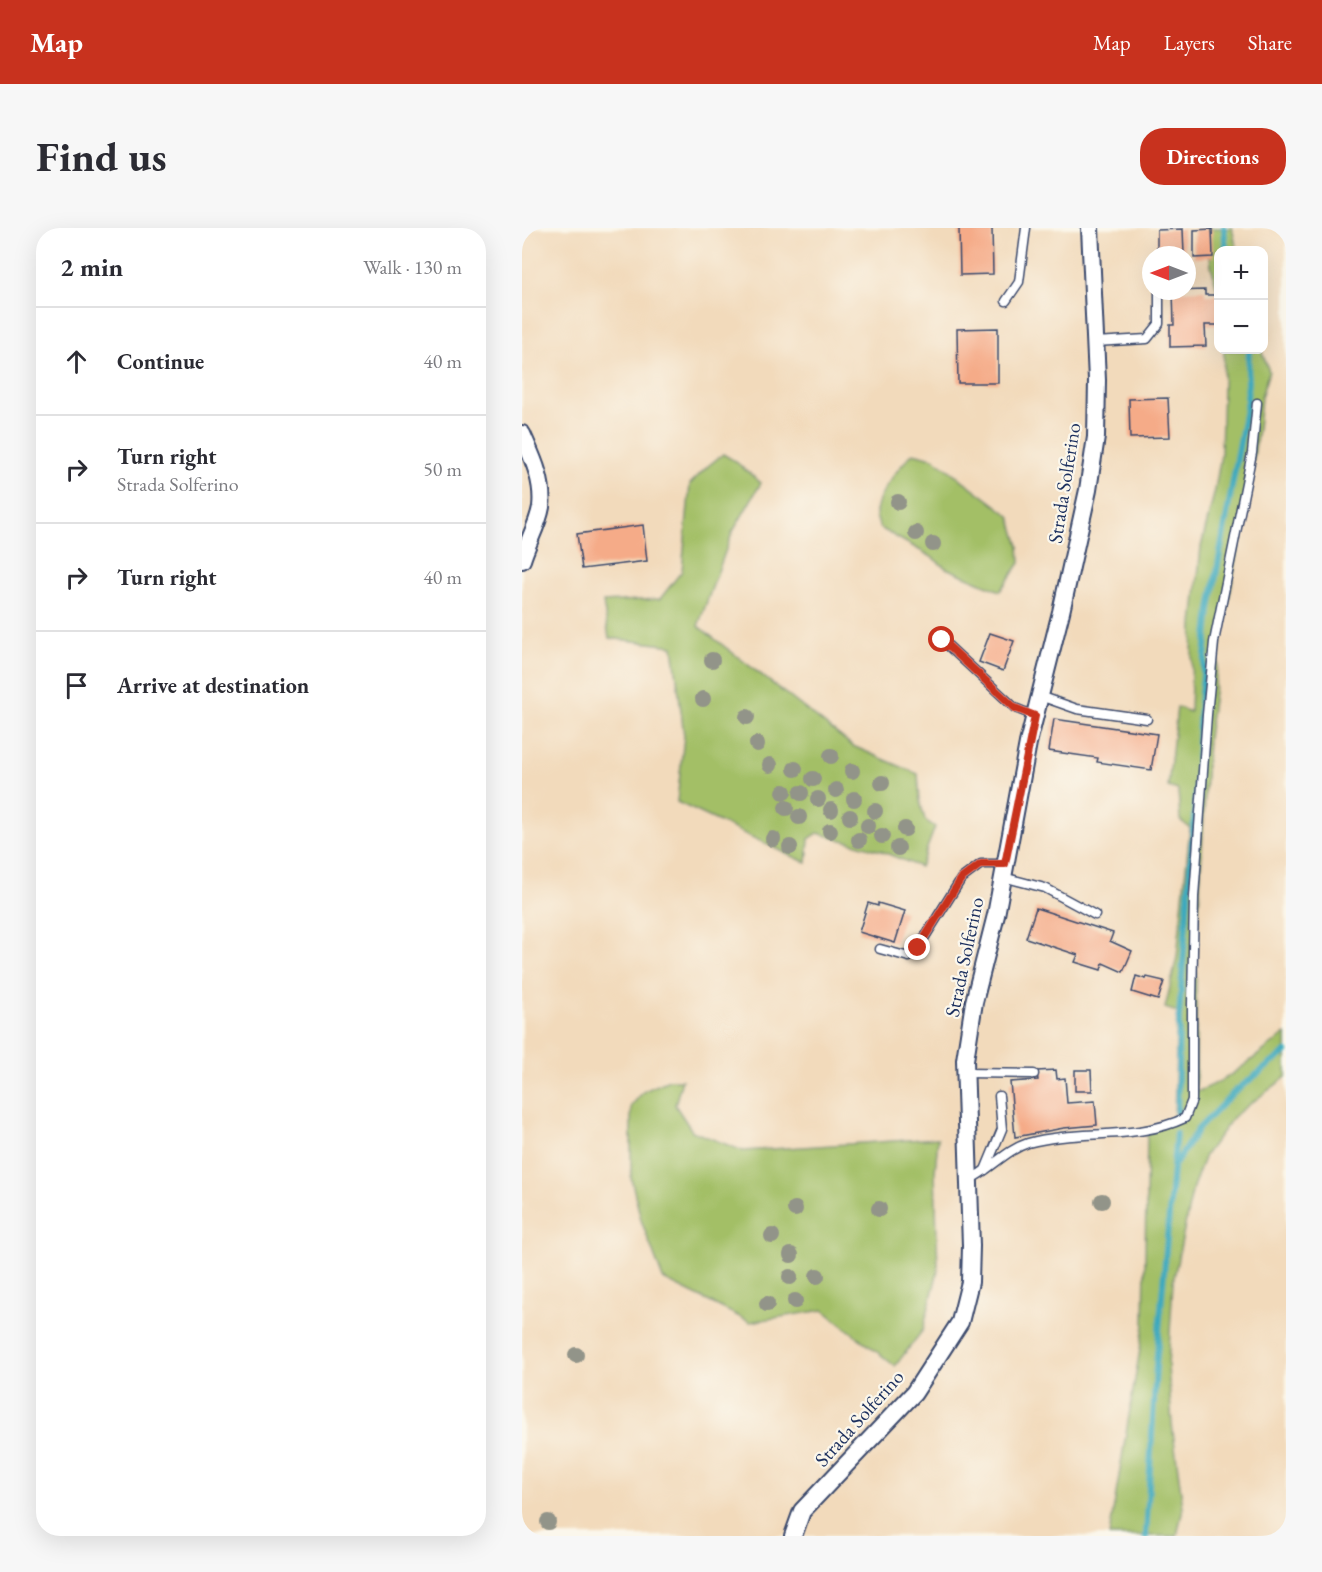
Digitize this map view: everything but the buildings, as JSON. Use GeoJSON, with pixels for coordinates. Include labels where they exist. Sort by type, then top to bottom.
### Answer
{"type":"FeatureCollection","features":[{"type":"Feature","properties":{"kind":"street","name":"Strada Solferino"},"geometry":{"type":"LineString","coordinates":[[793,1536],[802,1510],[914,1393],[960,1322],[970,1282],[976,1177],[965,1060],[974,1002],[996,915],[1035,716],[1088,490],[1096,437],[1090,228]]}},
{"type":"Feature","properties":{"kind":"street"},"geometry":{"type":"LineString","coordinates":[[522,434],[538,473],[541,508],[522,560]]}},
{"type":"Feature","properties":{"kind":"lane"},"geometry":{"type":"LineString","coordinates":[[1006,301],[1019,282],[1026,228]]}},
{"type":"Feature","properties":{"kind":"lane"},"geometry":{"type":"LineString","coordinates":[[1095,342],[1148,339],[1160,324],[1159,300]]}},
{"type":"Feature","properties":{"kind":"lane"},"geometry":{"type":"LineString","coordinates":[[976,1177],[1027,1144],[1071,1136],[1125,1132],[1170,1125],[1185,1118],[1192,1100],[1194,897],[1207,715],[1214,642],[1250,462],[1257,404]]}},
{"type":"Feature","properties":{"kind":"lane"},"geometry":{"type":"LineString","coordinates":[[942,640],[1015,708],[1035,716]]}},
{"type":"Feature","properties":{"kind":"lane"},"geometry":{"type":"LineString","coordinates":[[1040,696],[1077,709],[1147,719]]}},
{"type":"Feature","properties":{"kind":"lane"},"geometry":{"type":"LineString","coordinates":[[880,949],[909,957],[918,948],[961,879],[981,864],[1004,870],[1046,888],[1095,915]]}},
{"type":"Feature","properties":{"kind":"lane"},"geometry":{"type":"LineString","coordinates":[[965,1073],[1034,1074]]}},
{"type":"Feature","properties":{"kind":"lane"},"geometry":{"type":"LineString","coordinates":[[976,1177],[1002,1129],[999,1096]]}},
{"type":"Feature","properties":{"kind":"green space"},"geometry":{"type":"Polygon","coordinates":[[[1207,228],[1232,228],[1236,246],[1214,246],[1214,277],[1207,228]]]}},
{"type":"Feature","properties":{"kind":"green space"},"geometry":{"type":"Polygon","coordinates":[[[1224,354],[1263,354],[1269,371],[1261,397],[1246,511],[1221,640],[1208,738],[1196,963],[1196,1092],[1232,1074],[1286,1034],[1286,1077],[1234,1116],[1205,1155],[1193,1187],[1173,1282],[1168,1366],[1172,1424],[1183,1508],[1177,1536],[1109,1536],[1144,1325],[1147,1133],[1174,1121],[1177,1012],[1165,1008],[1177,957],[1190,828],[1180,820],[1178,790],[1168,787],[1177,707],[1190,712],[1193,625],[1201,547],[1221,454],[1224,354]]]}},
{"type":"Feature","properties":{"kind":"green space"},"geometry":{"type":"Polygon","coordinates":[[[913,453],[933,458],[1010,516],[1019,546],[1020,563],[1000,591],[946,568],[930,556],[880,528],[876,514],[880,498],[896,473],[913,453]]]}},
{"type":"Feature","properties":{"kind":"green space"},"geometry":{"type":"Polygon","coordinates":[[[723,454],[761,483],[732,533],[698,626],[853,746],[918,774],[920,801],[925,820],[935,827],[920,867],[881,851],[818,833],[809,839],[807,863],[677,802],[684,736],[673,646],[609,638],[603,602],[660,599],[682,571],[690,484],[723,454]]]}},
{"type":"Feature","properties":{"kind":"green space"},"geometry":{"type":"Polygon","coordinates":[[[669,1080],[682,1080],[675,1105],[692,1131],[743,1151],[938,1138],[935,1172],[938,1271],[923,1330],[895,1366],[823,1310],[750,1322],[663,1279],[641,1220],[631,1178],[631,1106],[644,1091],[669,1080]]]}},
{"type":"Feature","properties":{"kind":"waterway"},"geometry":{"type":"LineString","coordinates":[[1224,228],[1226,246]]}},
{"type":"Feature","properties":{"kind":"waterway"},"geometry":{"type":"LineString","coordinates":[[1177,1118],[1179,1017],[1196,791],[1200,704],[1210,609],[1247,403],[1249,354]]}},
{"type":"Feature","properties":{"kind":"waterway"},"geometry":{"type":"LineString","coordinates":[[1176,1163],[1198,1129],[1234,1092],[1286,1052]]}},
{"type":"Feature","properties":{"kind":"waterway"},"geometry":{"type":"LineString","coordinates":[[1146,1536],[1156,1366],[1176,1133]]}},
{"type":"Feature","properties":{"kind":"route"},"geometry":{"type":"LineString","coordinates":[[918,948],[961,879],[981,864],[1005,864],[1035,716],[1015,708],[942,640]]}}]}
